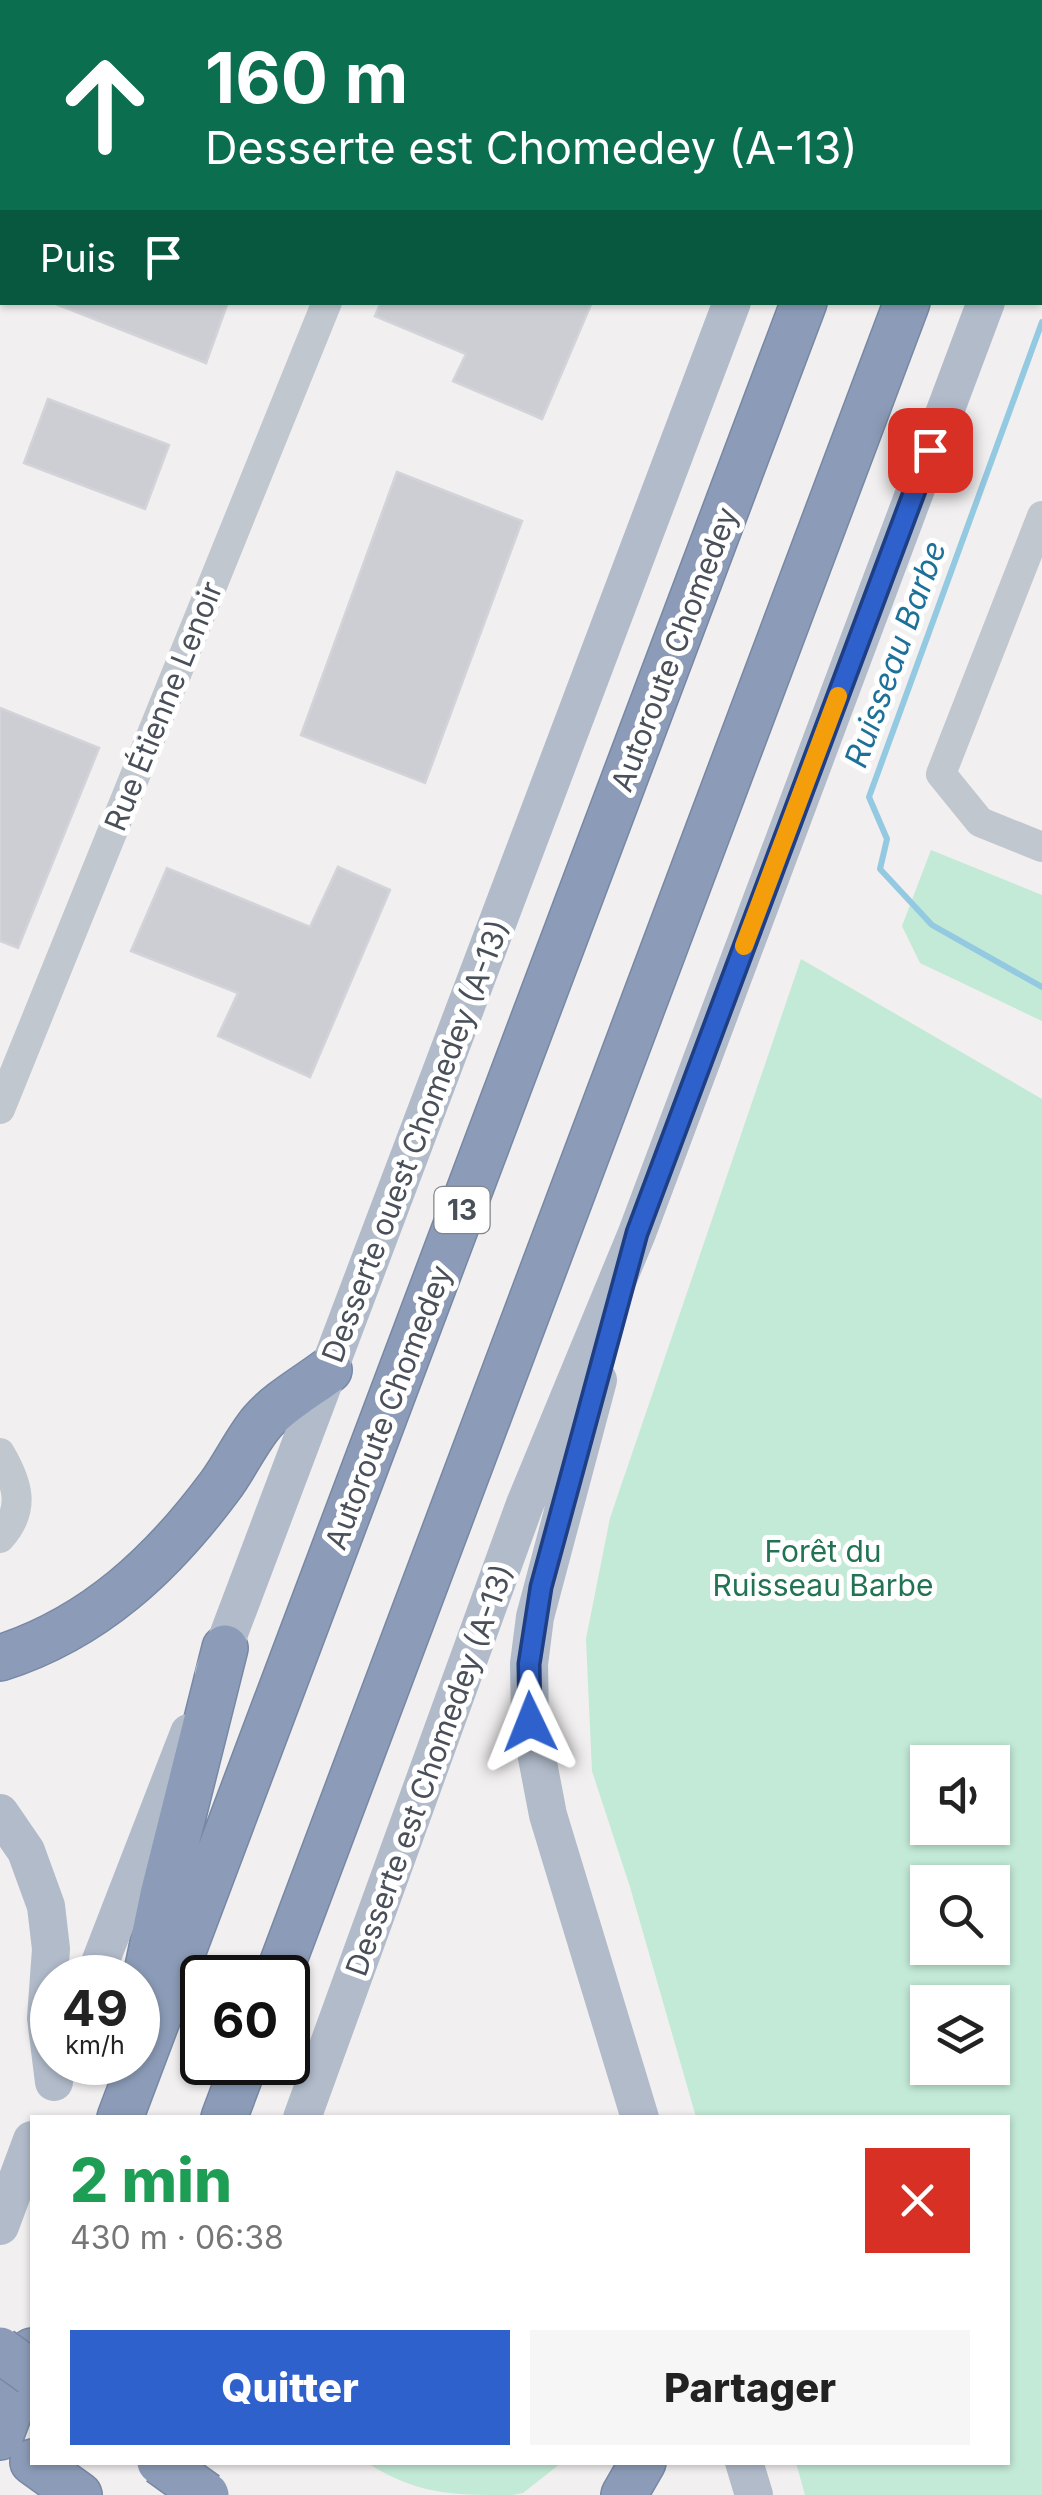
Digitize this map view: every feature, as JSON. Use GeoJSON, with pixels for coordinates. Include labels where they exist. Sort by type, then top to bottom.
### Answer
{"type":"FeatureCollection","features":[{"type":"Feature","properties":{"kind":"highway","name":"Autoroute Chomedey"},"geometry":{"type":"LineString","coordinates":[[119,2115],[803,305]]}},
{"type":"Feature","properties":{"kind":"highway"},"geometry":{"type":"LineString","coordinates":[[286,1955],[907,305]]}},
{"type":"Feature","properties":{"kind":"highway"},"geometry":{"type":"LineString","coordinates":[[0,1658],[66,1630],[129,1588],[184,1533],[264,1420],[329,1370]]}},
{"type":"Feature","properties":{"kind":"highway"},"geometry":{"type":"LineString","coordinates":[[150,1955],[225,1648]]}},
{"type":"Feature","properties":{"kind":"highway"},"geometry":{"type":"LineString","coordinates":[[119,2115],[124,2085]]}},
{"type":"Feature","properties":{"kind":"highway"},"geometry":{"type":"LineString","coordinates":[[225,2115],[236,2085]]}},
{"type":"Feature","properties":{"kind":"highway"},"geometry":{"type":"LineString","coordinates":[[0,2350],[30,2372]]}},
{"type":"Feature","properties":{"kind":"highway"},"geometry":{"type":"LineString","coordinates":[[30,2356],[0,2438],[30,2460]]}},
{"type":"Feature","properties":{"kind":"highway"},"geometry":{"type":"LineString","coordinates":[[37,2465],[81,2495],[94,2465]]}},
{"type":"Feature","properties":{"kind":"highway"},"geometry":{"type":"LineString","coordinates":[[164,2465],[206,2495]]}},
{"type":"Feature","properties":{"kind":"highway"},"geometry":{"type":"LineString","coordinates":[[624,2495],[641,2465]]}},
{"type":"Feature","properties":{"kind":"main road","name":"Desserte ouest Chomedey (A-13)"},"geometry":{"type":"LineString","coordinates":[[103,1955],[166,1788],[225,1648],[731,305]]}},
{"type":"Feature","properties":{"kind":"main road","name":"Desserte est Chomedey (A-13)"},"geometry":{"type":"LineString","coordinates":[[303,2115],[519,1522],[637,1233],[985,305]]}},
{"type":"Feature","properties":{"kind":"main road"},"geometry":{"type":"LineString","coordinates":[[637,1233],[541,1587],[531,1642],[529,1693],[543,1797],[639,2115]]}},
{"type":"Feature","properties":{"kind":"main road"},"geometry":{"type":"LineString","coordinates":[[0,1813],[26,1851],[46,1906],[50,1955]]}},
{"type":"Feature","properties":{"kind":"main road"},"geometry":{"type":"LineString","coordinates":[[42,2115],[53,2085]]}},
{"type":"Feature","properties":{"kind":"main road"},"geometry":{"type":"LineString","coordinates":[[0,2226],[30,2145]]}},
{"type":"Feature","properties":{"kind":"main road"},"geometry":{"type":"LineString","coordinates":[[160,2495],[171,2465]]}},
{"type":"Feature","properties":{"kind":"main road"},"geometry":{"type":"LineString","coordinates":[[745,2465],[754,2495]]}},
{"type":"Feature","properties":{"kind":"street","name":"Rue Étienne Lenoir"},"geometry":{"type":"LineString","coordinates":[[0,1110],[326,305]]}},
{"type":"Feature","properties":{"kind":"street"},"geometry":{"type":"LineString","coordinates":[[1042,516],[940,774],[980,822],[1042,846]]}},
{"type":"Feature","properties":{"kind":"street"},"geometry":{"type":"LineString","coordinates":[[0,1453],[18,1490],[19,1503],[15,1517],[0,1538]]}},
{"type":"Feature","properties":{"kind":"green space"},"geometry":{"type":"Polygon","coordinates":[[[931,850],[1042,895],[1042,1021],[920,963],[902,926],[931,850]]]}},
{"type":"Feature","properties":{"kind":"green space","name":"Forêt du Ruisseau Barbe"},"geometry":{"type":"Polygon","coordinates":[[[801,959],[1042,1099],[1042,2495],[805,2495],[797,2465],[1010,2465],[1010,2115],[695,2115],[592,1771],[586,1639],[610,1518],[801,959]]]}},
{"type":"Feature","properties":{"kind":"green space"},"geometry":{"type":"Polygon","coordinates":[[[370,2465],[558,2465],[523,2493],[512,2495],[436,2491],[370,2465]]]}},
{"type":"Feature","properties":{"kind":"building"},"geometry":{"type":"Polygon","coordinates":[[[59,305],[227,305],[206,363],[59,305]]]}},
{"type":"Feature","properties":{"kind":"building"},"geometry":{"type":"Polygon","coordinates":[[[380,305],[591,305],[542,419],[453,381],[466,354],[375,316],[380,305]]]}},
{"type":"Feature","properties":{"kind":"building"},"geometry":{"type":"Polygon","coordinates":[[[48,399],[169,445],[145,509],[24,463],[48,399]]]}},
{"type":"Feature","properties":{"kind":"building"},"geometry":{"type":"Polygon","coordinates":[[[397,472],[522,521],[425,783],[301,735],[397,472]]]}},
{"type":"Feature","properties":{"kind":"building"},"geometry":{"type":"Polygon","coordinates":[[[0,708],[99,748],[18,948],[0,941],[0,708]]]}},
{"type":"Feature","properties":{"kind":"building"},"geometry":{"type":"Polygon","coordinates":[[[338,867],[390,890],[310,1077],[218,1036],[238,993],[131,951],[167,868],[310,927],[338,867]]]}},
{"type":"Feature","properties":{"kind":"waterway","name":"Ruisseau Barbe"},"geometry":{"type":"LineString","coordinates":[[1042,322],[869,797],[887,839],[880,869],[932,925],[1042,987]]}},
{"type":"Feature","properties":{"kind":"slow traffic"},"geometry":{"type":"LineString","coordinates":[[744,946],[838,696]]}},
{"type":"Feature","properties":{"kind":"route"},"geometry":{"type":"LineString","coordinates":[[530,1722],[529,1664],[541,1587],[637,1233],[930,450]]}}]}
